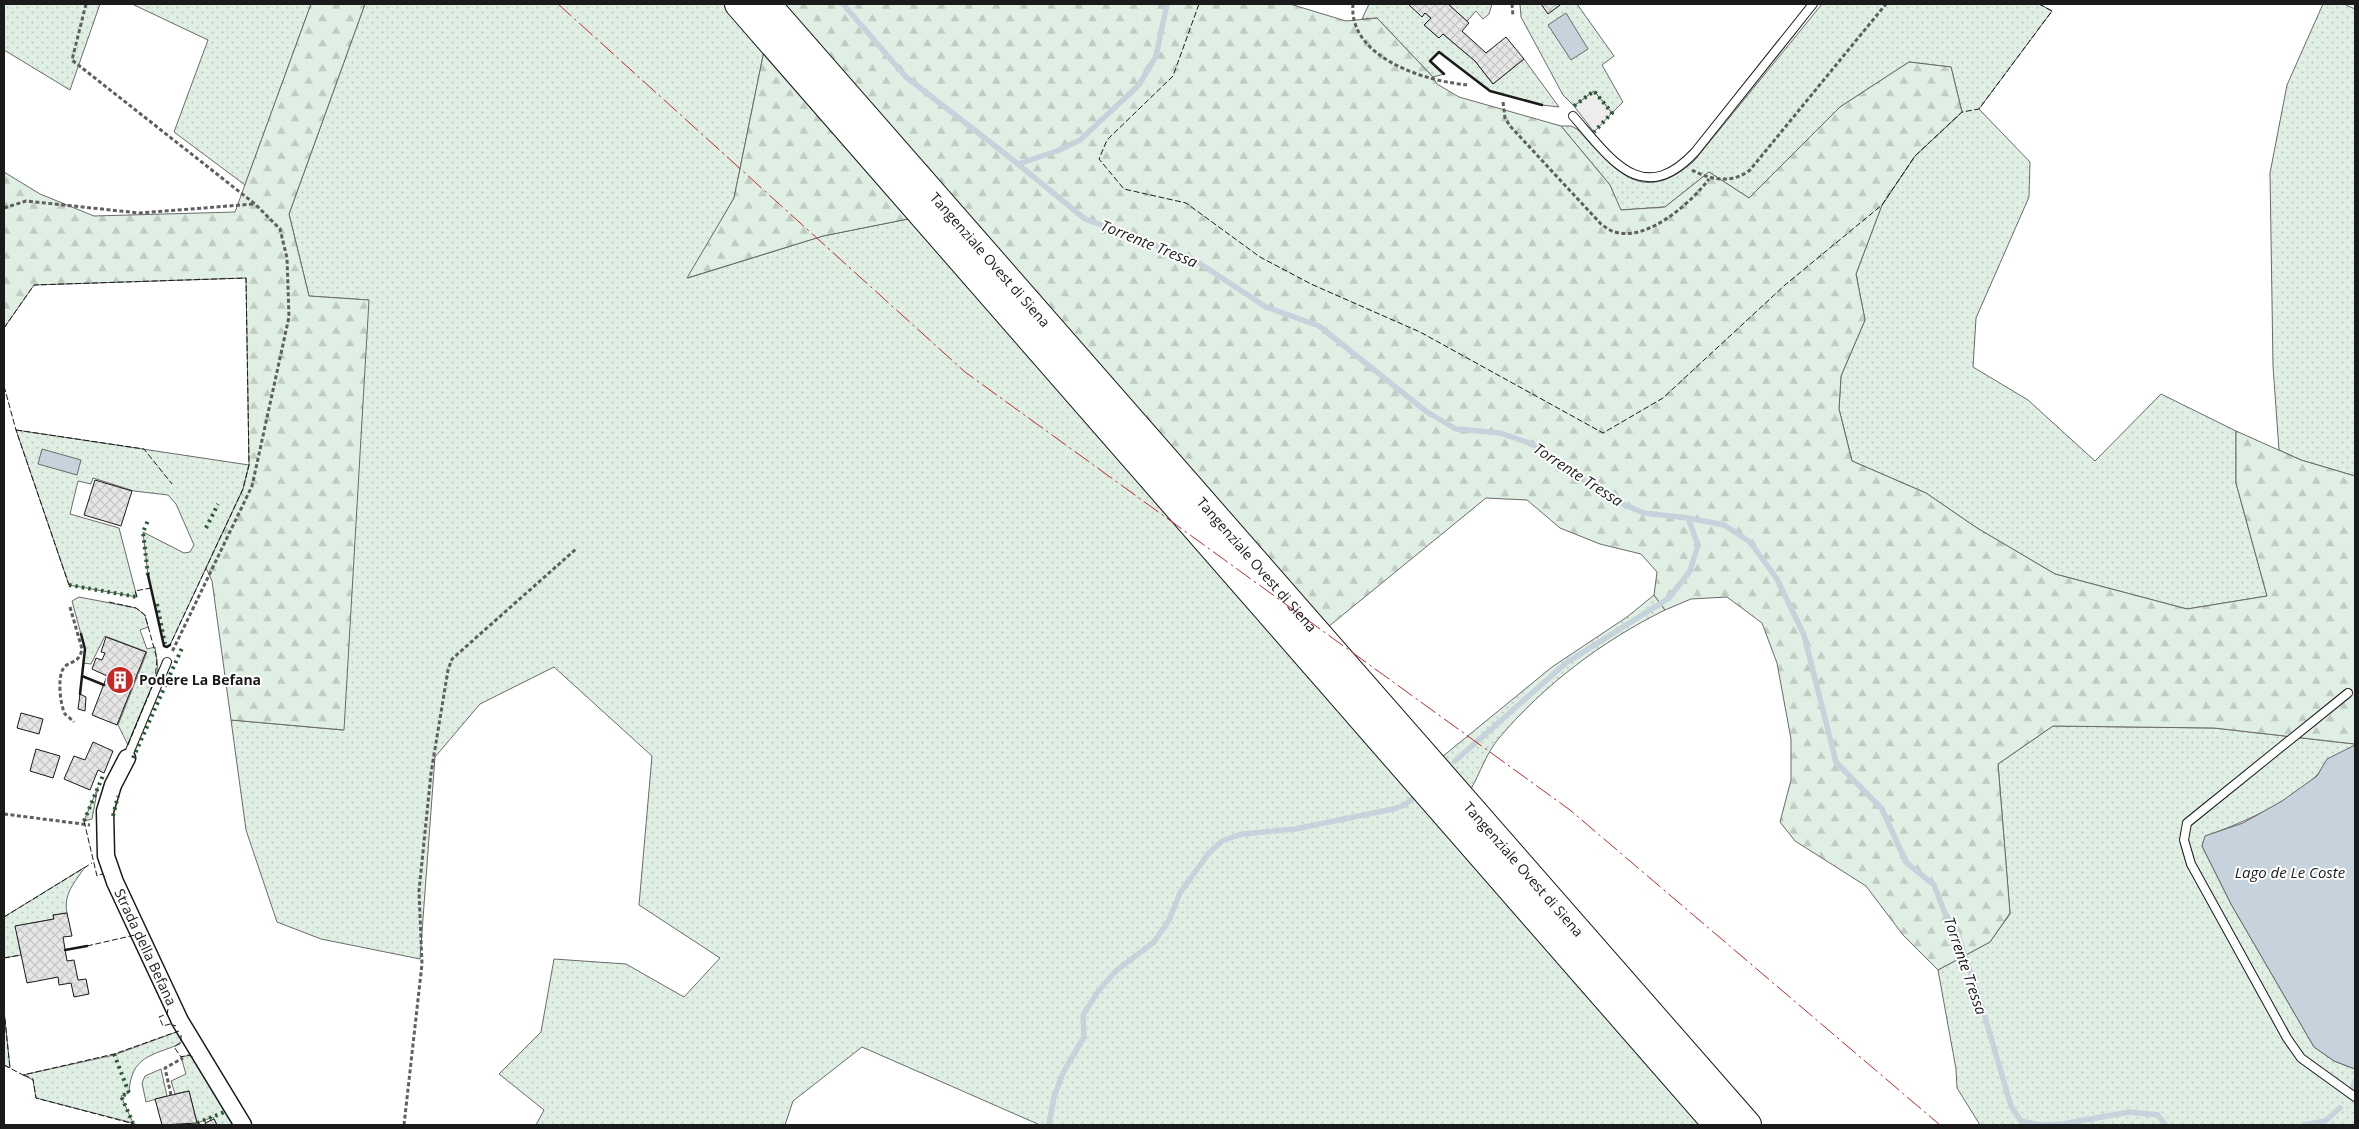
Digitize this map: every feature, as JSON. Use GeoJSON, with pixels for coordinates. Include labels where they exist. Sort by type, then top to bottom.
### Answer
{"type":"FeatureCollection","features":[{"type":"Feature","properties":{"kind":"highway","name":"Tangenziale Ovest di Siena"},"geometry":{"type":"LineString","coordinates":[[739,4],[1718,1125]]}},
{"type":"Feature","properties":{"kind":"highway","name":"Tangenziale Ovest di Siena"},"geometry":{"type":"LineString","coordinates":[[766,4],[1747,1125]]}},
{"type":"Feature","properties":{"kind":"street","name":"Strada della Befana"},"geometry":{"type":"LineString","coordinates":[[127,758],[113,785],[105,811],[106,856],[115,882],[180,1021],[243,1125]]}},
{"type":"Feature","properties":{"kind":"lane"},"geometry":{"type":"LineString","coordinates":[[1573,116],[1605,152],[1630,172],[1643,177],[1659,177],[1683,165],[1813,4]]}},
{"type":"Feature","properties":{"kind":"lane"},"geometry":{"type":"LineString","coordinates":[[127,758],[167,662]]}},
{"type":"Feature","properties":{"kind":"lane"},"geometry":{"type":"LineString","coordinates":[[2348,693],[2187,823],[2184,840],[2192,864],[2287,1038],[2301,1058],[2355,1097]]}},
{"type":"Feature","properties":{"kind":"path"},"geometry":{"type":"LineString","coordinates":[[86,4],[72,60],[255,204],[280,229],[287,258],[289,317],[252,486],[167,662]]}},
{"type":"Feature","properties":{"kind":"path"},"geometry":{"type":"LineString","coordinates":[[1353,4],[1352,16],[1362,36],[1386,60],[1422,77],[1469,85]]}},
{"type":"Feature","properties":{"kind":"path"},"geometry":{"type":"LineString","coordinates":[[1512,4],[1512,16]]}},
{"type":"Feature","properties":{"kind":"path"},"geometry":{"type":"LineString","coordinates":[[1683,165],[1709,179],[1742,176],[1750,170],[1886,4]]}},
{"type":"Feature","properties":{"kind":"path"},"geometry":{"type":"LineString","coordinates":[[1503,102],[1504,118],[1510,126],[1601,224],[1615,232],[1633,233],[1657,226],[1701,190],[1709,179]]}},
{"type":"Feature","properties":{"kind":"path"},"geometry":{"type":"LineString","coordinates":[[4,208],[26,201],[139,213],[255,204]]}},
{"type":"Feature","properties":{"kind":"path"},"geometry":{"type":"LineString","coordinates":[[404,1125],[422,964],[419,891],[431,773],[448,670],[452,659],[576,550]]}},
{"type":"Feature","properties":{"kind":"path"},"geometry":{"type":"LineString","coordinates":[[70,606],[82,649],[76,662],[67,665],[62,670],[60,685],[65,714],[74,722]]}},
{"type":"Feature","properties":{"kind":"path"},"geometry":{"type":"LineString","coordinates":[[4,814],[85,826],[104,823]]}},
{"type":"Feature","properties":{"kind":"path"},"geometry":{"type":"LineString","coordinates":[[171,1095],[165,1068],[184,1059],[180,1050]]}},
{"type":"Feature","properties":{"kind":"green space"},"geometry":{"type":"Polygon","coordinates":[[[4,4],[100,4],[70,90],[4,50],[4,4]]]}},
{"type":"Feature","properties":{"kind":"green space"},"geometry":{"type":"Polygon","coordinates":[[[132,4],[311,4],[245,185],[174,132],[208,40],[132,4]]]}},
{"type":"Feature","properties":{"kind":"green space"},"geometry":{"type":"Polygon","coordinates":[[[311,4],[365,4],[289,214],[309,296],[369,300],[344,730],[231,720],[212,581],[206,568],[243,489],[249,465],[246,278],[34,285],[4,328],[4,172],[40,194],[94,216],[235,212],[311,4]]]}},
{"type":"Feature","properties":{"kind":"green space"},"geometry":{"type":"Polygon","coordinates":[[[365,4],[723,4],[764,51],[734,198],[688,278],[823,236],[908,219],[1700,1125],[1040,1125],[862,1047],[793,1101],[785,1125],[536,1125],[544,1110],[499,1074],[541,1032],[554,959],[626,964],[684,997],[720,958],[639,905],[652,756],[554,667],[480,704],[435,757],[420,959],[321,939],[277,922],[246,830],[231,720],[343,730],[368,300],[309,296],[289,214],[365,4]]]}},
{"type":"Feature","properties":{"kind":"green space"},"geometry":{"type":"Polygon","coordinates":[[[780,4],[1290,4],[1346,21],[1377,18],[1433,77],[1437,84],[1459,97],[1561,126],[1610,185],[1621,210],[1665,207],[1709,172],[1749,198],[1840,107],[1909,62],[1951,67],[1962,112],[1915,156],[1882,205],[1856,274],[1865,320],[1841,376],[1839,409],[1852,461],[1926,493],[1977,528],[2055,574],[2187,609],[2267,596],[2236,483],[2236,431],[2301,460],[2355,476],[2355,744],[2214,728],[2053,726],[1998,764],[2010,913],[1990,942],[1938,970],[1903,935],[1866,886],[1795,841],[1780,822],[1791,780],[1791,739],[1777,663],[1762,623],[1727,597],[1691,599],[1665,610],[1654,595],[1657,572],[1641,554],[1600,544],[1560,528],[1527,500],[1486,498],[1328,627],[780,4]]]}},
{"type":"Feature","properties":{"kind":"green space"},"geometry":{"type":"Polygon","coordinates":[[[1369,4],[1408,4],[1422,16],[1425,13],[1431,18],[1425,25],[1439,38],[1443,34],[1475,61],[1493,84],[1524,59],[1559,107],[1542,105],[1490,91],[1439,52],[1430,61],[1444,74],[1433,77],[1377,18],[1362,19],[1369,4]]]}},
{"type":"Feature","properties":{"kind":"green space"},"geometry":{"type":"Polygon","coordinates":[[[1448,4],[1492,4],[1489,14],[1483,19],[1476,11],[1467,21],[1448,4]]]}},
{"type":"Feature","properties":{"kind":"green space"},"geometry":{"type":"Polygon","coordinates":[[[1520,4],[1577,4],[1614,56],[1602,65],[1623,102],[1612,113],[1594,91],[1574,106],[1563,95],[1521,17],[1520,4]]]}},
{"type":"Feature","properties":{"kind":"green space"},"geometry":{"type":"Polygon","coordinates":[[[1822,4],[2039,4],[2052,11],[1979,109],[2030,162],[2029,197],[1976,318],[1973,367],[2028,400],[2095,461],[2161,394],[2236,431],[2236,483],[2267,596],[2187,609],[2055,574],[1977,528],[1926,493],[1852,461],[1839,409],[1841,376],[1865,320],[1856,274],[1882,205],[1915,156],[1962,112],[1951,67],[1909,62],[1840,107],[1749,198],[1709,172],[1665,207],[1620,210],[1610,185],[1561,126],[1571,126],[1577,129],[1603,157],[1630,178],[1643,182],[1659,181],[1675,175],[1694,161],[1822,4]]]}},
{"type":"Feature","properties":{"kind":"green space"},"geometry":{"type":"Polygon","coordinates":[[[2323,4],[2344,4],[2355,9],[2355,476],[2301,460],[2279,450],[2273,366],[2270,173],[2287,85],[2323,4]]]}},
{"type":"Feature","properties":{"kind":"green space"},"geometry":{"type":"Polygon","coordinates":[[[764,51],[908,219],[823,236],[687,278],[734,198],[764,51]]]}},
{"type":"Feature","properties":{"kind":"green space"},"geometry":{"type":"Polygon","coordinates":[[[16,430],[249,465],[243,489],[170,645],[164,646],[148,575],[143,532],[184,553],[190,552],[194,545],[176,504],[168,495],[134,491],[93,478],[91,484],[78,481],[70,514],[119,528],[137,597],[69,585],[16,430]]]}},
{"type":"Feature","properties":{"kind":"green space"},"geometry":{"type":"Polygon","coordinates":[[[1654,595],[1665,610],[1597,650],[1535,700],[1499,738],[1487,756],[1471,789],[1442,757],[1552,667],[1627,617],[1654,595]]]}},
{"type":"Feature","properties":{"kind":"green space"},"geometry":{"type":"Polygon","coordinates":[[[79,597],[136,608],[145,615],[148,627],[140,630],[147,649],[155,647],[158,669],[128,745],[118,725],[147,652],[105,636],[91,664],[83,663],[85,649],[72,601],[79,597]]]}},
{"type":"Feature","properties":{"kind":"green space"},"geometry":{"type":"Polygon","coordinates":[[[2053,726],[2214,728],[2355,744],[2347,751],[2329,759],[2315,777],[2290,796],[2249,819],[2206,836],[2202,846],[2231,904],[2314,1047],[2334,1061],[2355,1069],[2355,1125],[1980,1125],[1957,1088],[1956,1069],[1938,970],[1990,942],[2010,914],[1998,764],[2053,726]]]}},
{"type":"Feature","properties":{"kind":"green space"},"geometry":{"type":"Polygon","coordinates":[[[98,787],[92,819],[84,821],[98,787]]]}},
{"type":"Feature","properties":{"kind":"green space"},"geometry":{"type":"Polygon","coordinates":[[[85,867],[68,894],[67,913],[53,915],[54,919],[16,926],[21,955],[4,958],[4,917],[85,867]]]}},
{"type":"Feature","properties":{"kind":"green space"},"geometry":{"type":"Polygon","coordinates":[[[4,1010],[10,1068],[4,1065],[4,1010]]]}},
{"type":"Feature","properties":{"kind":"green space"},"geometry":{"type":"Polygon","coordinates":[[[179,1031],[182,1040],[180,1044],[152,1055],[138,1064],[134,1071],[129,1093],[121,1096],[133,1123],[36,1098],[33,1080],[23,1075],[114,1055],[179,1031]]]}},
{"type":"Feature","properties":{"kind":"green space"},"geometry":{"type":"Polygon","coordinates":[[[191,1055],[236,1125],[217,1125],[213,1117],[197,1123],[189,1091],[175,1094],[171,1081],[186,1074],[181,1057],[191,1055]]]}},
{"type":"Feature","properties":{"kind":"green space"},"geometry":{"type":"Polygon","coordinates":[[[161,1069],[167,1096],[146,1102],[142,1083],[145,1076],[161,1069]]]}},
{"type":"Feature","properties":{"kind":"shaded area"},"geometry":{"type":"Polygon","coordinates":[[[1594,91],[1612,113],[1594,132],[1574,106],[1594,91]]]}},
{"type":"Feature","properties":{"kind":"water"},"geometry":{"type":"Polygon","coordinates":[[[1566,13],[1588,49],[1571,60],[1548,25],[1566,13]]]}},
{"type":"Feature","properties":{"kind":"water"},"geometry":{"type":"Polygon","coordinates":[[[42,449],[81,460],[77,475],[38,464],[42,449]]]}},
{"type":"Feature","properties":{"kind":"water","name":"Lago de Le Coste"},"geometry":{"type":"Polygon","coordinates":[[[2355,745],[2355,1069],[2334,1061],[2314,1047],[2231,904],[2202,846],[2205,836],[2243,823],[2282,801],[2317,776],[2327,759],[2355,745]]]}},
{"type":"Feature","properties":{"kind":"building"},"geometry":{"type":"Polygon","coordinates":[[[1408,4],[1448,4],[1469,23],[1462,31],[1486,53],[1506,37],[1524,59],[1493,84],[1475,61],[1443,34],[1439,38],[1424,25],[1431,18],[1425,13],[1422,17],[1408,4]]]}},
{"type":"Feature","properties":{"kind":"building"},"geometry":{"type":"Polygon","coordinates":[[[1541,4],[1558,4],[1560,5],[1548,14],[1541,4]]]}},
{"type":"Feature","properties":{"kind":"building"},"geometry":{"type":"Polygon","coordinates":[[[95,480],[132,491],[121,526],[84,515],[95,480]]]}},
{"type":"Feature","properties":{"kind":"building","name":"Podere La Befana"},"geometry":{"type":"Polygon","coordinates":[[[106,637],[146,652],[117,725],[92,715],[107,676],[92,669],[96,658],[102,660],[105,653],[101,652],[106,637]]]}},
{"type":"Feature","properties":{"kind":"building"},"geometry":{"type":"Polygon","coordinates":[[[80,694],[86,697],[85,711],[78,709],[80,694]]]}},
{"type":"Feature","properties":{"kind":"building"},"geometry":{"type":"Polygon","coordinates":[[[21,713],[43,719],[39,734],[17,728],[21,713]]]}},
{"type":"Feature","properties":{"kind":"building"},"geometry":{"type":"Polygon","coordinates":[[[93,742],[113,751],[104,773],[98,770],[90,790],[64,779],[74,756],[85,760],[93,742]]]}},
{"type":"Feature","properties":{"kind":"building"},"geometry":{"type":"Polygon","coordinates":[[[36,749],[60,756],[53,778],[30,771],[36,749]]]}},
{"type":"Feature","properties":{"kind":"building"},"geometry":{"type":"Polygon","coordinates":[[[67,913],[72,936],[63,937],[67,961],[74,960],[78,980],[86,979],[89,994],[74,997],[71,983],[59,985],[58,977],[27,983],[15,926],[54,919],[53,915],[67,913]]]}},
{"type":"Feature","properties":{"kind":"building"},"geometry":{"type":"Polygon","coordinates":[[[189,1091],[197,1123],[162,1125],[155,1099],[189,1091]]]}},
{"type":"Feature","properties":{"kind":"building"},"geometry":{"type":"Polygon","coordinates":[[[214,1119],[217,1125],[206,1125],[205,1123],[214,1119]]]}},
{"type":"Feature","properties":{"kind":"waterway","name":"Torrente Tressa"},"geometry":{"type":"LineString","coordinates":[[843,4],[906,77],[1008,156],[1085,219],[1193,259],[1266,307],[1319,326],[1427,412],[1456,429],[1500,433],[1532,444],[1613,500],[1644,513],[1688,518],[1724,525],[1750,542],[1777,579],[1804,635],[1836,762],[1882,809],[1906,862],[1934,885],[1944,911],[1958,935],[1982,1007],[2011,1106],[2021,1121],[2039,1125]]}},
{"type":"Feature","properties":{"kind":"waterway"},"geometry":{"type":"LineString","coordinates":[[1018,164],[1057,151],[1080,140],[1139,85],[1156,56],[1167,4]]}},
{"type":"Feature","properties":{"kind":"waterway"},"geometry":{"type":"LineString","coordinates":[[1455,761],[1566,663],[1669,598],[1690,571],[1698,545],[1688,518]]}},
{"type":"Feature","properties":{"kind":"waterway"},"geometry":{"type":"LineString","coordinates":[[1049,1125],[1054,1097],[1063,1073],[1084,1037],[1083,1015],[1099,990],[1117,970],[1154,942],[1169,920],[1180,893],[1208,854],[1222,841],[1242,834],[1295,829],[1393,809],[1405,805],[1412,799]]}},
{"type":"Feature","properties":{"kind":"waterway"},"geometry":{"type":"LineString","coordinates":[[2352,1088],[2355,1081]]}},
{"type":"Feature","properties":{"kind":"waterway"},"geometry":{"type":"LineString","coordinates":[[2305,1125],[2325,1121],[2340,1108]]}},
{"type":"Feature","properties":{"kind":"waterway","name":"Torrente Tressa"},"geometry":{"type":"LineString","coordinates":[[2043,1125],[2063,1124],[2129,1112],[2158,1115],[2165,1125]]}},
{"type":"Feature","properties":{"kind":"hedge"},"geometry":{"type":"LineString","coordinates":[[1574,106],[1594,91],[1612,113],[1594,132]]}},
{"type":"Feature","properties":{"kind":"hedge"},"geometry":{"type":"LineString","coordinates":[[206,528],[218,504]]}},
{"type":"Feature","properties":{"kind":"hedge"},"geometry":{"type":"LineString","coordinates":[[148,575],[143,532],[149,518]]}},
{"type":"Feature","properties":{"kind":"hedge"},"geometry":{"type":"LineString","coordinates":[[69,585],[137,597]]}},
{"type":"Feature","properties":{"kind":"hedge"},"geometry":{"type":"LineString","coordinates":[[157,604],[165,644]]}},
{"type":"Feature","properties":{"kind":"hedge"},"geometry":{"type":"LineString","coordinates":[[133,758],[182,648]]}},
{"type":"Feature","properties":{"kind":"hedge"},"geometry":{"type":"LineString","coordinates":[[84,821],[104,773]]}},
{"type":"Feature","properties":{"kind":"hedge"},"geometry":{"type":"LineString","coordinates":[[113,816],[118,796]]}},
{"type":"Feature","properties":{"kind":"hedge"},"geometry":{"type":"LineString","coordinates":[[114,1054],[129,1093],[121,1096],[133,1123]]}},
{"type":"Feature","properties":{"kind":"hedge"},"geometry":{"type":"LineString","coordinates":[[197,1123],[227,1111]]}},
{"type":"Feature","properties":{"kind":"fence"},"geometry":{"type":"LineString","coordinates":[[1199,4],[1173,76],[1107,140],[1099,159],[1124,189],[1186,203],[1260,257],[1311,284],[1420,332],[1603,433],[1663,398],[1785,285],[1882,205],[1915,156],[1962,112],[1979,109],[2052,11],[2039,4]]}},
{"type":"Feature","properties":{"kind":"fence"},"geometry":{"type":"LineString","coordinates":[[4,328],[34,285],[246,278],[249,465],[243,489],[170,645]]}},
{"type":"Feature","properties":{"kind":"fence"},"geometry":{"type":"LineString","coordinates":[[4,386],[16,430],[69,585]]}},
{"type":"Feature","properties":{"kind":"fence"},"geometry":{"type":"LineString","coordinates":[[16,430],[144,449],[172,484]]}},
{"type":"Feature","properties":{"kind":"fence"},"geometry":{"type":"LineString","coordinates":[[137,597],[135,591],[151,588]]}},
{"type":"Feature","properties":{"kind":"fence"},"geometry":{"type":"LineString","coordinates":[[109,602],[136,608],[145,615],[157,659],[155,680],[128,745]]}},
{"type":"Feature","properties":{"kind":"fence"},"geometry":{"type":"LineString","coordinates":[[84,821],[97,876],[102,874],[107,878]]}},
{"type":"Feature","properties":{"kind":"fence"},"geometry":{"type":"LineString","coordinates":[[4,917],[92,863]]}},
{"type":"Feature","properties":{"kind":"fence"},"geometry":{"type":"LineString","coordinates":[[87,946],[135,935]]}},
{"type":"Feature","properties":{"kind":"fence"},"geometry":{"type":"LineString","coordinates":[[4,958],[21,955]]}},
{"type":"Feature","properties":{"kind":"fence"},"geometry":{"type":"LineString","coordinates":[[168,1009],[167,1014],[159,1017],[163,1026],[170,1024],[176,1026]]}},
{"type":"Feature","properties":{"kind":"fence"},"geometry":{"type":"LineString","coordinates":[[4,1010],[10,1068]]}},
{"type":"Feature","properties":{"kind":"fence"},"geometry":{"type":"LineString","coordinates":[[4,1065],[23,1075],[114,1054],[179,1031]]}},
{"type":"Feature","properties":{"kind":"fence"},"geometry":{"type":"LineString","coordinates":[[181,1035],[181,1042],[174,1047],[181,1057],[188,1055],[193,1057]]}},
{"type":"Feature","properties":{"kind":"fence"},"geometry":{"type":"LineString","coordinates":[[24,1075],[33,1079],[36,1098],[138,1125]]}},
{"type":"Feature","properties":{"kind":"wall"},"geometry":{"type":"LineString","coordinates":[[1444,74],[1430,61],[1439,52],[1490,91],[1542,105]]}},
{"type":"Feature","properties":{"kind":"wall"},"geometry":{"type":"LineString","coordinates":[[148,575],[164,646],[170,645]]}},
{"type":"Feature","properties":{"kind":"wall"},"geometry":{"type":"LineString","coordinates":[[80,694],[85,649],[81,634]]}},
{"type":"Feature","properties":{"kind":"wall"},"geometry":{"type":"LineString","coordinates":[[82,676],[104,685]]}},
{"type":"Feature","properties":{"kind":"wall"},"geometry":{"type":"LineString","coordinates":[[65,950],[87,946]]}},
{"type":"Feature","properties":{"kind":"power"},"geometry":{"type":"LineString","coordinates":[[558,4],[965,372],[1570,810],[1940,1125]]}},
{"type":"Feature","properties":{"kind":"place","name":"Podere La Befana"},"geometry":{"type":"Point","coordinates":[120,680]}}]}
